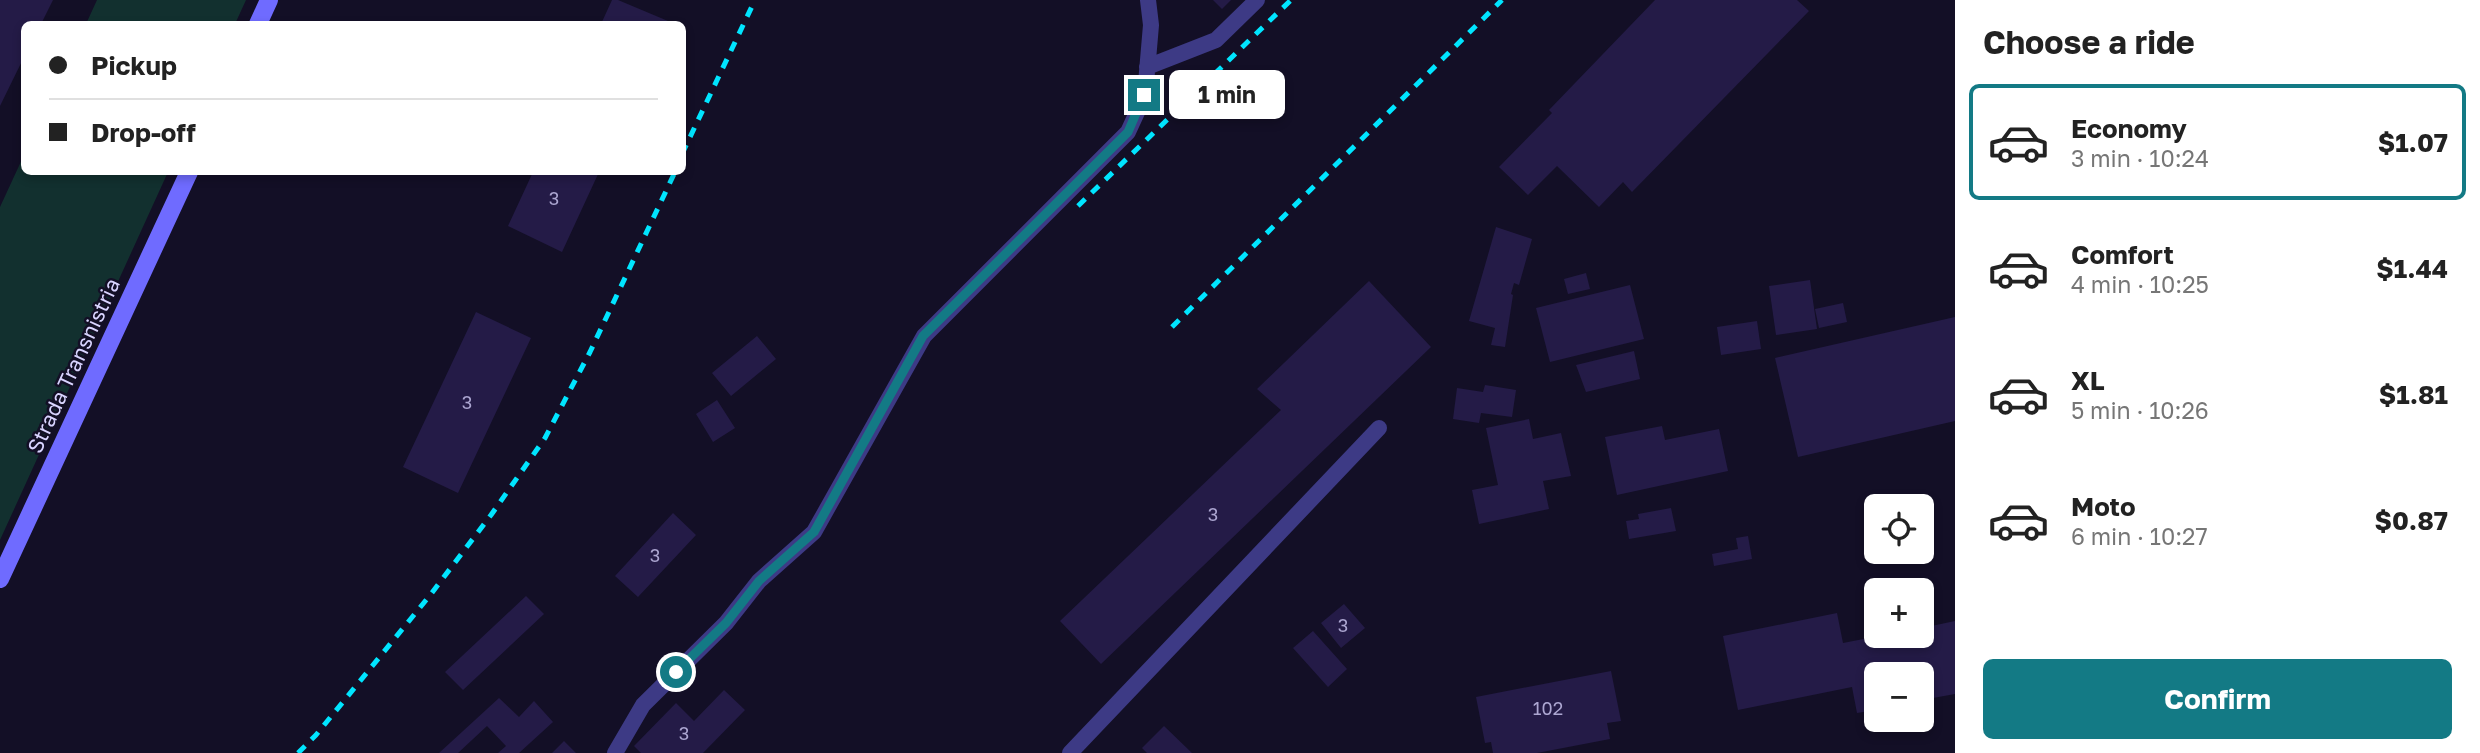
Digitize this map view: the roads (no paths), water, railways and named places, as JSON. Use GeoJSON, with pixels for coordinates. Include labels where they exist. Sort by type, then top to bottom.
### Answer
{"type":"FeatureCollection","features":[{"type":"Feature","properties":{"kind":"street"},"geometry":{"type":"LineString","coordinates":[[259,21],[269,0]]}},
{"type":"Feature","properties":{"kind":"street","name":"Strada Transnistria"},"geometry":{"type":"LineString","coordinates":[[0,579],[188,175]]}},
{"type":"Feature","properties":{"kind":"lane"},"geometry":{"type":"LineString","coordinates":[[614,753],[643,705],[726,623],[759,581],[814,532],[923,336],[1128,132],[1144,95],[1151,25],[1148,0]]}},
{"type":"Feature","properties":{"kind":"lane"},"geometry":{"type":"LineString","coordinates":[[1147,67],[1216,40],[1257,0]]}},
{"type":"Feature","properties":{"kind":"lane"},"geometry":{"type":"LineString","coordinates":[[1070,753],[1378,428]]}},
{"type":"Feature","properties":{"kind":"railway"},"geometry":{"type":"LineString","coordinates":[[686,146],[755,0]]}},
{"type":"Feature","properties":{"kind":"railway"},"geometry":{"type":"LineString","coordinates":[[1078,206],[1291,0]]}},
{"type":"Feature","properties":{"kind":"railway"},"geometry":{"type":"LineString","coordinates":[[1172,327],[1502,0]]}},
{"type":"Feature","properties":{"kind":"railway"},"geometry":{"type":"LineString","coordinates":[[298,753],[316,735],[431,594],[545,438],[590,352],[674,175]]}}]}
